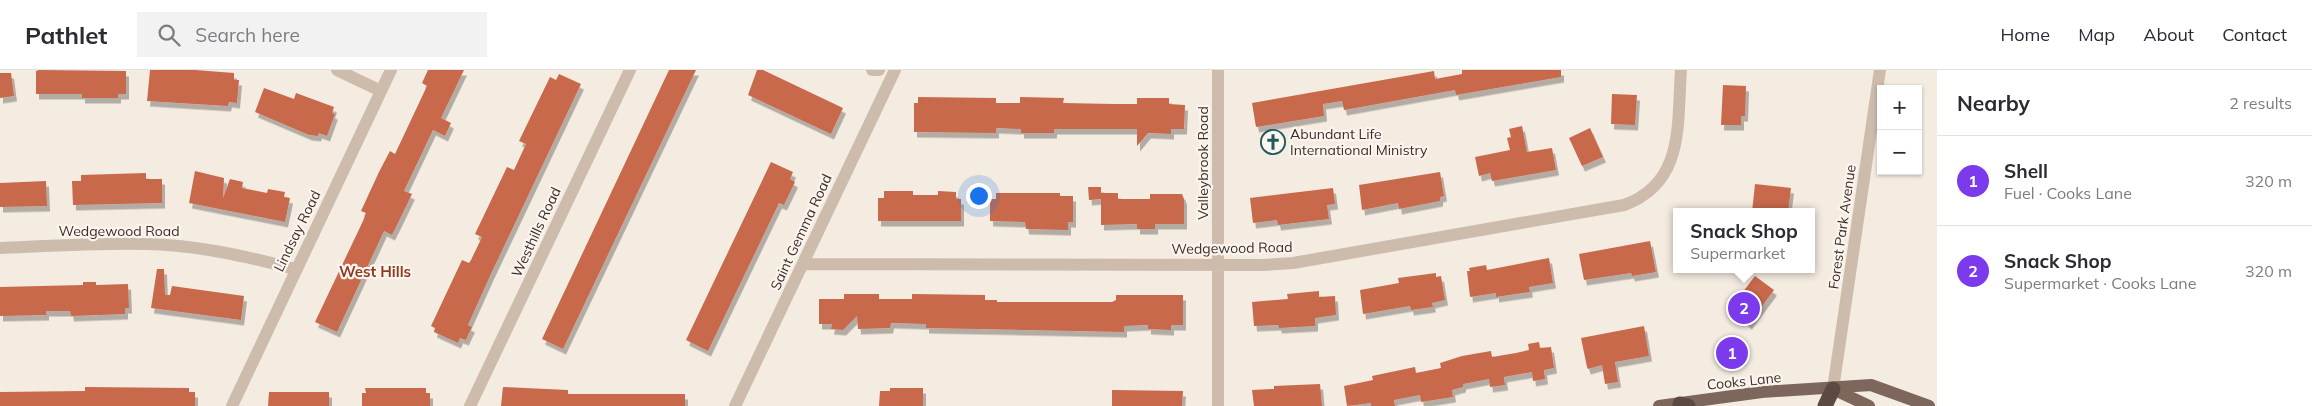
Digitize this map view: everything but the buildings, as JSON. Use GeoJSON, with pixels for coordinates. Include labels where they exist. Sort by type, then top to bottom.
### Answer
{"type":"FeatureCollection","features":[{"type":"Feature","properties":{"kind":"highway"},"geometry":{"type":"LineString","coordinates":[[1824,406],[1833,389]]}},
{"type":"Feature","properties":{"kind":"main road","name":"Cooks Lane"},"geometry":{"type":"LineString","coordinates":[[1658,406],[1684,405],[1762,392],[1833,389],[1871,385],[1929,406]]}},
{"type":"Feature","properties":{"kind":"main road"},"geometry":{"type":"LineString","coordinates":[[1833,389],[1869,406]]}},
{"type":"Feature","properties":{"kind":"street"},"geometry":{"type":"LineString","coordinates":[[337,70],[381,91]]}},
{"type":"Feature","properties":{"kind":"street","name":"Lindsay Road"},"geometry":{"type":"LineString","coordinates":[[232,406],[295,269],[391,70]]}},
{"type":"Feature","properties":{"kind":"street","name":"Westhills Road"},"geometry":{"type":"LineString","coordinates":[[470,406],[630,70]]}},
{"type":"Feature","properties":{"kind":"street"},"geometry":{"type":"LineString","coordinates":[[872,70],[879,70]]}},
{"type":"Feature","properties":{"kind":"street","name":"Saint Gemma Road"},"geometry":{"type":"LineString","coordinates":[[735,406],[895,70]]}},
{"type":"Feature","properties":{"kind":"street","name":"Valleybrook Road"},"geometry":{"type":"LineString","coordinates":[[1218,70],[1218,406]]}},
{"type":"Feature","properties":{"kind":"street","name":"Wedgewood Road"},"geometry":{"type":"LineString","coordinates":[[803,264],[1264,265],[1293,263],[1624,205],[1641,199],[1662,179],[1674,152],[1677,137],[1680,70]]}},
{"type":"Feature","properties":{"kind":"street","name":"Forest Park Avenue"},"geometry":{"type":"LineString","coordinates":[[1833,389],[1880,70]]}},
{"type":"Feature","properties":{"kind":"street","name":"Wedgewood Road"},"geometry":{"type":"LineString","coordinates":[[0,248],[170,245],[250,257],[295,269]]}},
{"type":"Feature","properties":{"kind":"place","name":"Abundant Life International Ministry"},"geometry":{"type":"Point","coordinates":[1273,142]}},
{"type":"Feature","properties":{"kind":"place","name":"Snack Shop"},"geometry":{"type":"Point","coordinates":[1744,308]}},
{"type":"Feature","properties":{"kind":"place","name":"Shell"},"geometry":{"type":"Point","coordinates":[1732,353]}},
{"type":"Feature","properties":{"kind":"district","name":"West Hills"},"geometry":{"type":"Point","coordinates":[375,271]}}]}
